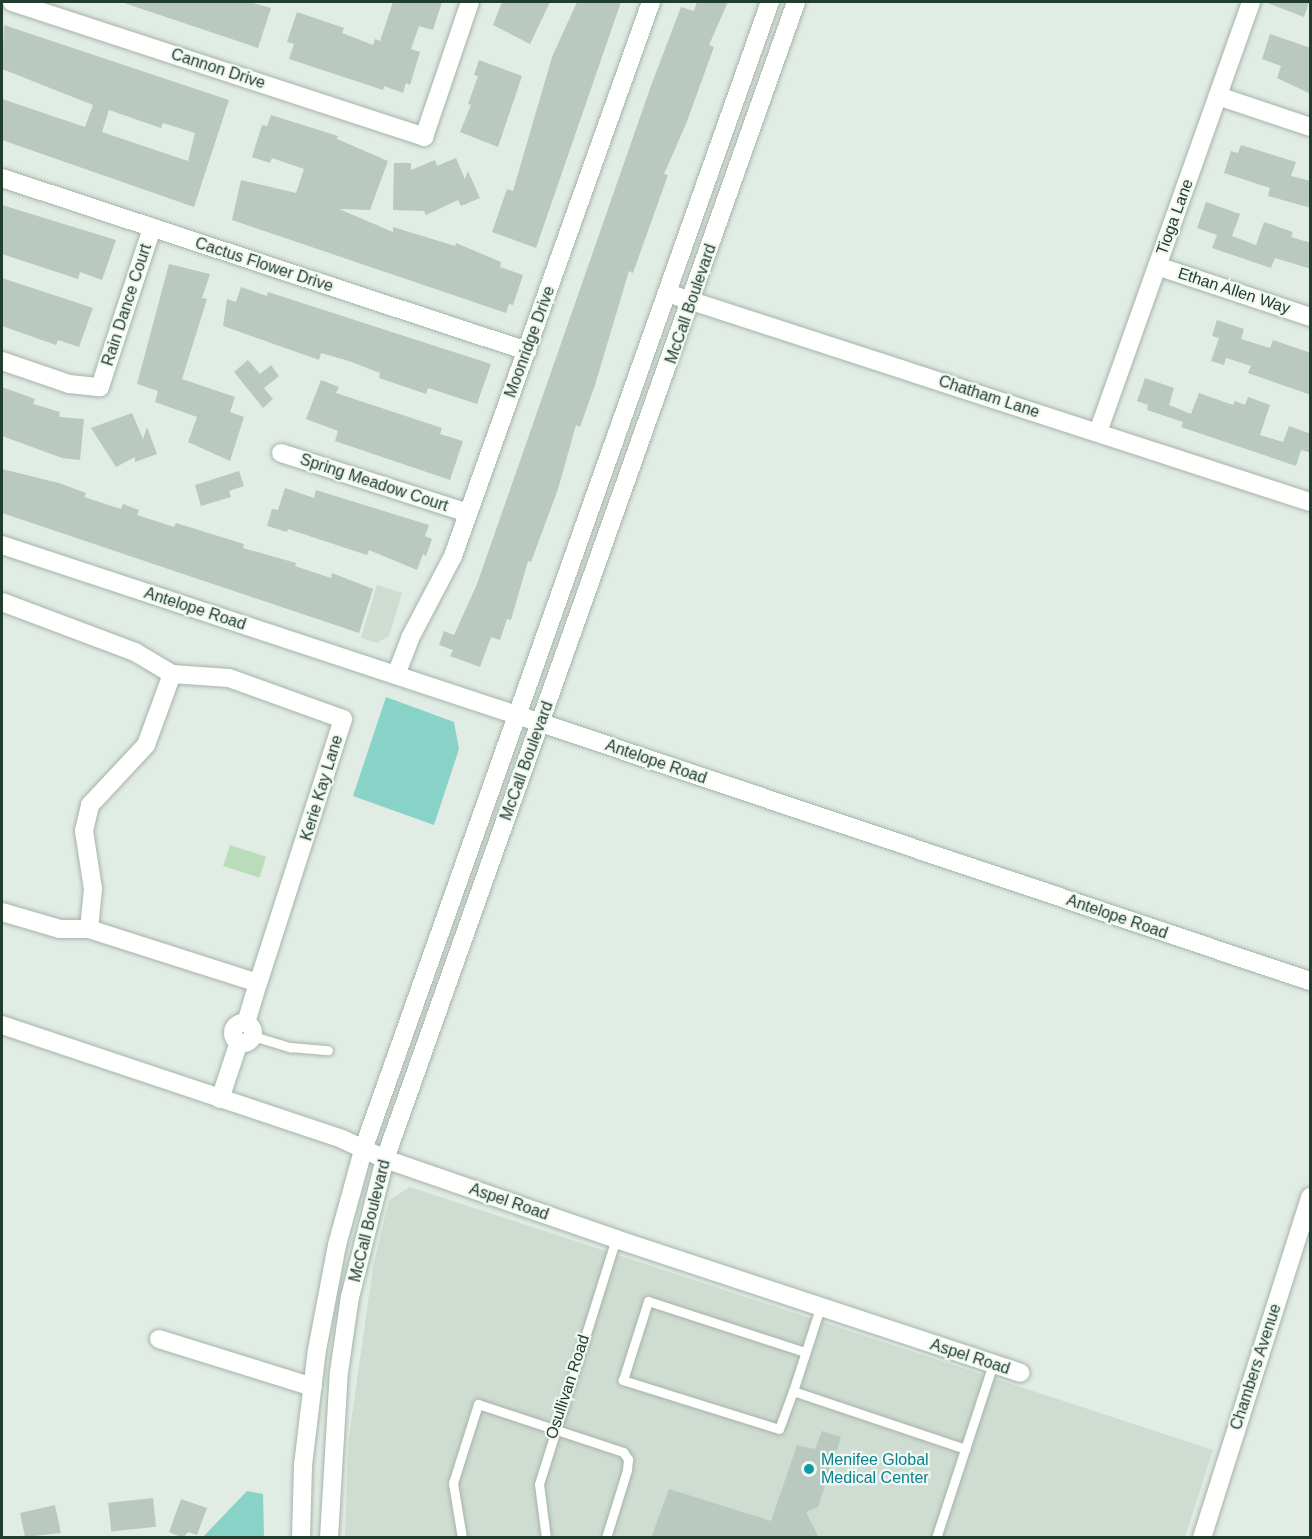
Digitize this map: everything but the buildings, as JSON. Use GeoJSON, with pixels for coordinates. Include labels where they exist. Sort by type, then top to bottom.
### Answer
{"type":"FeatureCollection","features":[{"type":"Feature","properties":{"kind":"street","name":"Cannon Drive"},"geometry":{"type":"LineString","coordinates":[[12,2],[37,6],[424,137],[470,2]]}},
{"type":"Feature","properties":{"kind":"street","name":"Moonridge Drive"},"geometry":{"type":"LineString","coordinates":[[396,675],[410,638],[453,556],[651,2]]}},
{"type":"Feature","properties":{"kind":"street","name":"McCall Boulevard"},"geometry":{"type":"LineString","coordinates":[[301,1538],[303,1465],[328,1287],[364,1147],[515,715],[770,2]]}},
{"type":"Feature","properties":{"kind":"street","name":"McCall Boulevard"},"geometry":{"type":"LineString","coordinates":[[329,1538],[331,1472],[349,1307],[385,1159],[692,301],[796,2]]}},
{"type":"Feature","properties":{"kind":"street","name":"Tioga Lane"},"geometry":{"type":"LineString","coordinates":[[1098,432],[1251,2]]}},
{"type":"Feature","properties":{"kind":"street"},"geometry":{"type":"LineString","coordinates":[[1218,96],[1311,127]]}},
{"type":"Feature","properties":{"kind":"street","name":"Cactus Flower Drive"},"geometry":{"type":"LineString","coordinates":[[2,178],[527,351]]}},
{"type":"Feature","properties":{"kind":"street","name":"Rain Dance Court"},"geometry":{"type":"LineString","coordinates":[[2,361],[69,384],[100,387],[153,228]]}},
{"type":"Feature","properties":{"kind":"street","name":"Ethan Allen Way"},"geometry":{"type":"LineString","coordinates":[[1157,266],[1311,316]]}},
{"type":"Feature","properties":{"kind":"street","name":"Chatham Lane"},"geometry":{"type":"LineString","coordinates":[[667,293],[1311,502]]}},
{"type":"Feature","properties":{"kind":"street","name":"Spring Meadow Court"},"geometry":{"type":"LineString","coordinates":[[281,453],[468,513]]}},
{"type":"Feature","properties":{"kind":"street","name":"Antelope Road"},"geometry":{"type":"LineString","coordinates":[[2,545],[1311,981]]}},
{"type":"Feature","properties":{"kind":"street","name":"Kerie Kay Lane"},"geometry":{"type":"LineString","coordinates":[[2,602],[135,652],[172,674],[229,678],[344,719],[258,983]]}},
{"type":"Feature","properties":{"kind":"street"},"geometry":{"type":"LineString","coordinates":[[89,929],[93,889],[84,831],[90,805],[146,745],[172,674]]}},
{"type":"Feature","properties":{"kind":"street"},"geometry":{"type":"LineString","coordinates":[[2,912],[60,929],[89,929],[258,983],[246,1034],[220,1099]]}},
{"type":"Feature","properties":{"kind":"street","name":"Aspel Road"},"geometry":{"type":"LineString","coordinates":[[2,1025],[364,1147],[385,1159],[616,1239],[1020,1373]]}},
{"type":"Feature","properties":{"kind":"street","name":"Chambers Avenue"},"geometry":{"type":"LineString","coordinates":[[1202,1538],[1311,1197]]}},
{"type":"Feature","properties":{"kind":"street"},"geometry":{"type":"LineString","coordinates":[[159,1339],[313,1387]]}},
{"type":"Feature","properties":{"kind":"lane"},"geometry":{"type":"LineString","coordinates":[[246,1034],[290,1047],[328,1050]]}},
{"type":"Feature","properties":{"kind":"lane","name":"Osullivan Road"},"geometry":{"type":"LineString","coordinates":[[546,1538],[539,1485],[554,1429],[616,1239]]}},
{"type":"Feature","properties":{"kind":"lane"},"geometry":{"type":"LineString","coordinates":[[806,1352],[648,1301],[622,1380],[779,1430],[793,1391],[806,1352],[820,1308]]}},
{"type":"Feature","properties":{"kind":"lane"},"geometry":{"type":"LineString","coordinates":[[936,1538],[993,1364]]}},
{"type":"Feature","properties":{"kind":"lane"},"geometry":{"type":"LineString","coordinates":[[793,1391],[965,1449]]}},
{"type":"Feature","properties":{"kind":"lane"},"geometry":{"type":"LineString","coordinates":[[462,1538],[453,1483],[478,1404],[623,1452],[628,1459],[606,1538]]}},
{"type":"Feature","properties":{"kind":"shaded area"},"geometry":{"type":"Polygon","coordinates":[[[377,585],[402,593],[389,636],[377,643],[361,638],[377,585]]]}},
{"type":"Feature","properties":{"kind":"shaded area"},"geometry":{"type":"Polygon","coordinates":[[[410,1187],[1213,1450],[1185,1537],[345,1538],[348,1444],[373,1267],[389,1200],[410,1187]]]}},
{"type":"Feature","properties":{"kind":"green space"},"geometry":{"type":"Polygon","coordinates":[[[230,845],[266,857],[259,878],[223,866],[230,845]]]}},
{"type":"Feature","properties":{"kind":"water"},"geometry":{"type":"Polygon","coordinates":[[[386,697],[454,722],[459,749],[434,825],[353,796],[386,697]]]}},
{"type":"Feature","properties":{"kind":"water"},"geometry":{"type":"Polygon","coordinates":[[[247,1491],[263,1494],[264,1537],[203,1537],[247,1491]]]}},
{"type":"Feature","properties":{"kind":"place","name":"Menifee Global Medical Center"},"geometry":{"type":"Point","coordinates":[809,1469]}}]}
